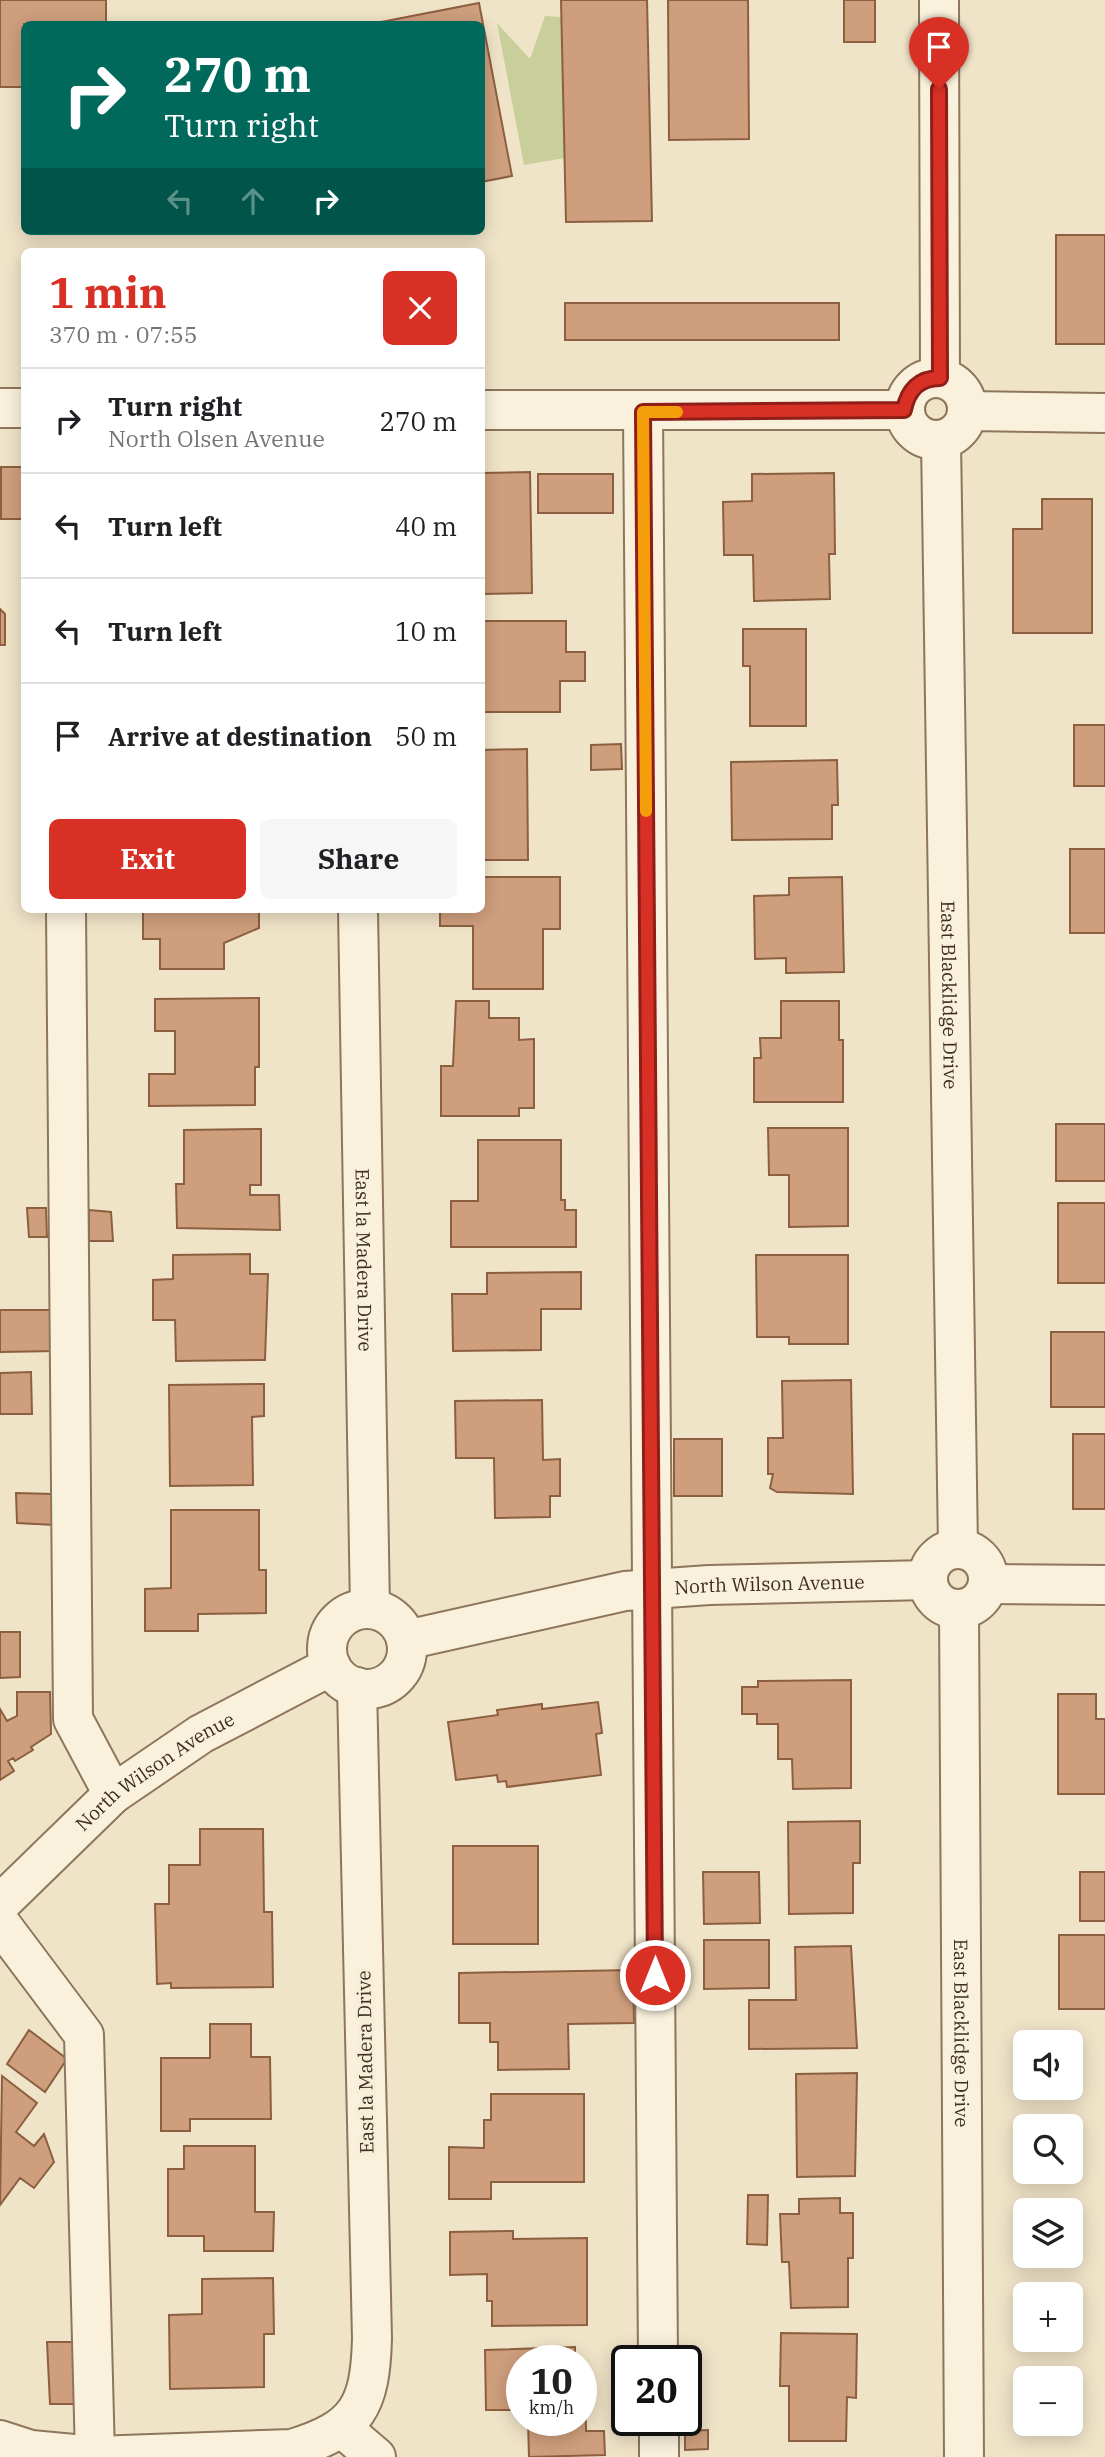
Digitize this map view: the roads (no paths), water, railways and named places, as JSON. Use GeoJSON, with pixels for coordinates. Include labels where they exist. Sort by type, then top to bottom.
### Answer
{"type":"FeatureCollection","features":[{"type":"Feature","properties":{"kind":"street"},"geometry":{"type":"LineString","coordinates":[[939,0],[940,378]]}},
{"type":"Feature","properties":{"kind":"street"},"geometry":{"type":"LineString","coordinates":[[940,378],[956,384],[962,392],[967,411],[959,430],[941,440],[920,437],[906,420],[904,410],[911,390],[918,383],[940,378]]}},
{"type":"Feature","properties":{"kind":"street"},"geometry":{"type":"LineString","coordinates":[[0,408],[21,408]]}},
{"type":"Feature","properties":{"kind":"street"},"geometry":{"type":"LineString","coordinates":[[485,410],[904,410]]}},
{"type":"Feature","properties":{"kind":"street"},"geometry":{"type":"LineString","coordinates":[[967,411],[1105,413]]}},
{"type":"Feature","properties":{"kind":"street"},"geometry":{"type":"LineString","coordinates":[[643,412],[658,2345]]}},
{"type":"Feature","properties":{"kind":"street","name":"East Blacklidge Drive"},"geometry":{"type":"LineString","coordinates":[[941,440],[958,1548]]}},
{"type":"Feature","properties":{"kind":"street"},"geometry":{"type":"LineString","coordinates":[[66,913],[73,1718],[113,1794]]}},
{"type":"Feature","properties":{"kind":"street","name":"East la Madera Drive"},"geometry":{"type":"LineString","coordinates":[[358,913],[370,1609]]}},
{"type":"Feature","properties":{"kind":"street"},"geometry":{"type":"LineString","coordinates":[[958,1548],[975,1553],[982,1560],[987,1569],[988,1584],[981,1599],[973,1605],[959,1609],[937,1602],[931,1594],[928,1580],[930,1566],[936,1557],[958,1548]]}},
{"type":"Feature","properties":{"kind":"street","name":"North Wilson Avenue"},"geometry":{"type":"LineString","coordinates":[[406,1640],[625,1591],[928,1580]]}},
{"type":"Feature","properties":{"kind":"street"},"geometry":{"type":"LineString","coordinates":[[988,1584],[1105,1585]]}},
{"type":"Feature","properties":{"kind":"street"},"geometry":{"type":"LineString","coordinates":[[370,1609],[384,1613],[396,1621],[406,1640],[406,1659],[400,1672],[390,1682],[377,1688],[344,1677],[328,1640],[334,1626],[351,1612],[370,1609]]}},
{"type":"Feature","properties":{"kind":"street","name":"East Blacklidge Drive"},"geometry":{"type":"LineString","coordinates":[[959,1609],[964,2457]]}},
{"type":"Feature","properties":{"kind":"street","name":"North Wilson Avenue"},"geometry":{"type":"LineString","coordinates":[[0,1904],[113,1794],[201,1734],[344,1677]]}},
{"type":"Feature","properties":{"kind":"street","name":"East la Madera Drive"},"geometry":{"type":"LineString","coordinates":[[342,2428],[365,2397],[371,2372],[344,1677]]}},
{"type":"Feature","properties":{"kind":"street"},"geometry":{"type":"LineString","coordinates":[[0,1923],[84,2035],[94,2456]]}},
{"type":"Feature","properties":{"kind":"street"},"geometry":{"type":"LineString","coordinates":[[0,2440],[31,2449],[94,2456],[292,2449],[319,2441],[342,2428],[376,2457]]}},
{"type":"Feature","properties":{"kind":"street"},"geometry":{"type":"LineString","coordinates":[[659,2436],[659,2457]]}}]}
